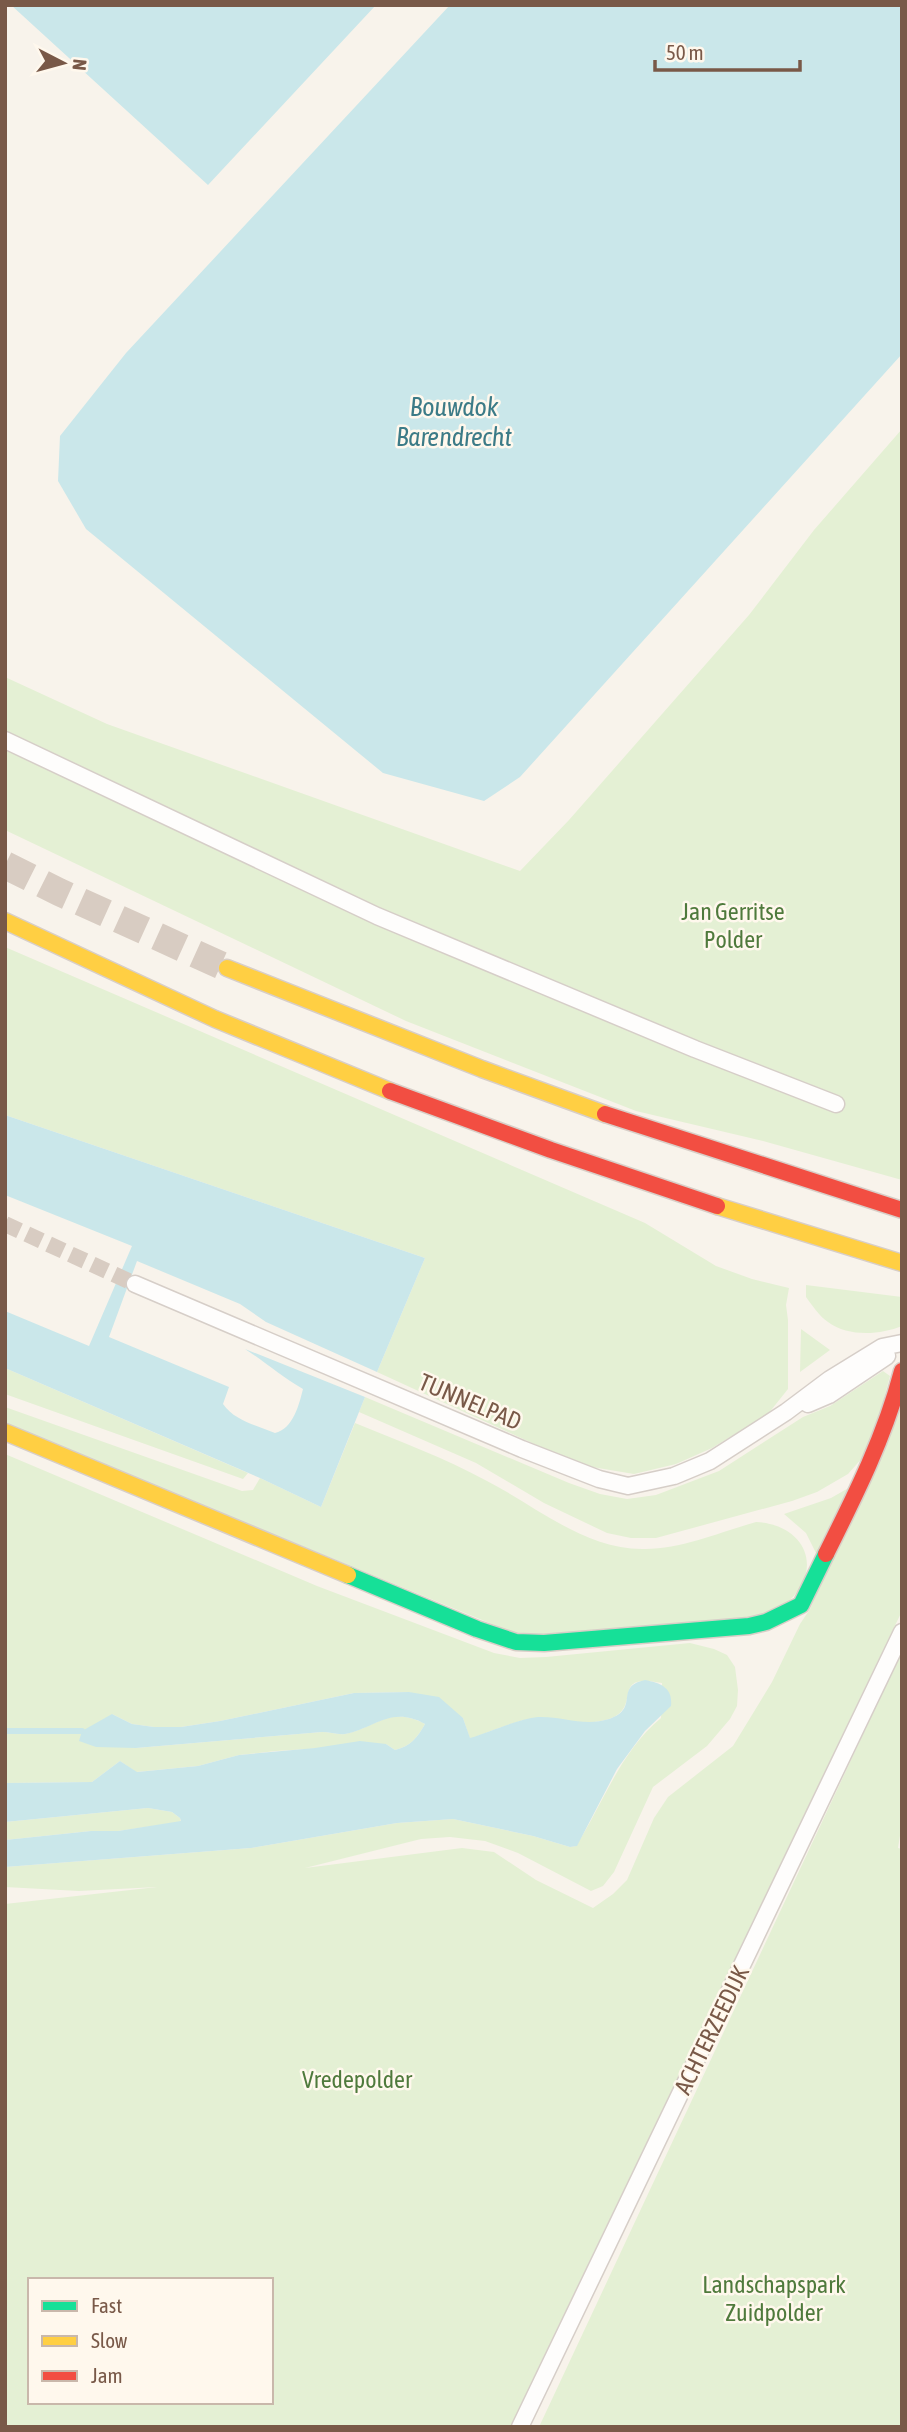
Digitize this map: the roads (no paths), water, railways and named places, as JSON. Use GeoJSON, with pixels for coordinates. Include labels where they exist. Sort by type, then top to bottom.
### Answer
{"type":"FeatureCollection","features":[{"type":"Feature","properties":{"kind":"main road"},"geometry":{"type":"LineString","coordinates":[[5,921],[160,994],[354,1077],[582,1161],[902,1263]]}},
{"type":"Feature","properties":{"kind":"main road"},"geometry":{"type":"LineString","coordinates":[[227,968],[482,1069],[624,1121],[756,1166],[902,1210]]}},
{"type":"Feature","properties":{"kind":"main road"},"geometry":{"type":"LineString","coordinates":[[5,1432],[477,1629],[516,1642],[544,1643],[749,1626],[766,1622],[801,1605],[865,1476],[892,1410],[902,1371]]}},
{"type":"Feature","properties":{"kind":"street"},"geometry":{"type":"LineString","coordinates":[[5,740],[377,916],[695,1049],[836,1104]]}},
{"type":"Feature","properties":{"kind":"street","name":"TUNNELPAD"},"geometry":{"type":"LineString","coordinates":[[135,1284],[522,1448],[614,1484],[642,1484],[695,1469],[882,1347],[902,1344]]}},
{"type":"Feature","properties":{"kind":"street","name":"ACHTERZEEDIJK"},"geometry":{"type":"LineString","coordinates":[[520,2427],[902,1632]]}},
{"type":"Feature","properties":{"kind":"water"},"geometry":{"type":"Polygon","coordinates":[[[11,5],[376,5],[208,185],[11,5]]]}},
{"type":"Feature","properties":{"kind":"water","name":"Bouwdok Barendrecht"},"geometry":{"type":"Polygon","coordinates":[[[450,5],[902,5],[902,354],[520,777],[484,801],[383,773],[86,529],[58,481],[60,436],[126,353],[450,5]]]}},
{"type":"Feature","properties":{"kind":"water"},"geometry":{"type":"Polygon","coordinates":[[[5,1115],[425,1258],[377,1372],[266,1322],[240,1304],[137,1261],[109,1337],[229,1387],[223,1404],[240,1419],[275,1433],[281,1431],[291,1422],[303,1389],[245,1349],[365,1397],[321,1507],[5,1368],[5,1311],[89,1346],[132,1246],[5,1195],[5,1115]]]}},
{"type":"Feature","properties":{"kind":"water"},"geometry":{"type":"Polygon","coordinates":[[[645,1680],[665,1687],[670,1695],[671,1706],[645,1731],[617,1769],[577,1846],[570,1847],[453,1819],[397,1823],[251,1848],[5,1867],[5,1840],[91,1831],[118,1831],[181,1821],[172,1812],[148,1808],[5,1822],[5,1783],[92,1782],[120,1761],[137,1772],[198,1766],[239,1755],[360,1741],[386,1744],[395,1750],[413,1741],[425,1724],[413,1719],[392,1717],[345,1734],[322,1732],[136,1748],[96,1747],[79,1741],[82,1731],[112,1714],[132,1724],[181,1727],[354,1693],[409,1692],[439,1697],[463,1718],[470,1738],[530,1718],[547,1717],[582,1722],[609,1719],[624,1709],[630,1688],[645,1680]]]}},
{"type":"Feature","properties":{"kind":"waterway"},"geometry":{"type":"LineString","coordinates":[[5,1731],[82,1731]]}},
{"type":"Feature","properties":{"kind":"tunnel"},"geometry":{"type":"LineString","coordinates":[[5,865],[227,968]]}},
{"type":"Feature","properties":{"kind":"tunnel"},"geometry":{"type":"LineString","coordinates":[[5,1224],[135,1284]]}},
{"type":"Feature","properties":{"kind":"park label","name":"Jan Gerritse Polder"},"geometry":{"type":"Point","coordinates":[733,926]}},
{"type":"Feature","properties":{"kind":"park label","name":"Vredepolder"},"geometry":{"type":"Point","coordinates":[357,2080]}},
{"type":"Feature","properties":{"kind":"park label","name":"Landschapspark Zuidpolder"},"geometry":{"type":"Point","coordinates":[774,2299]}}]}
